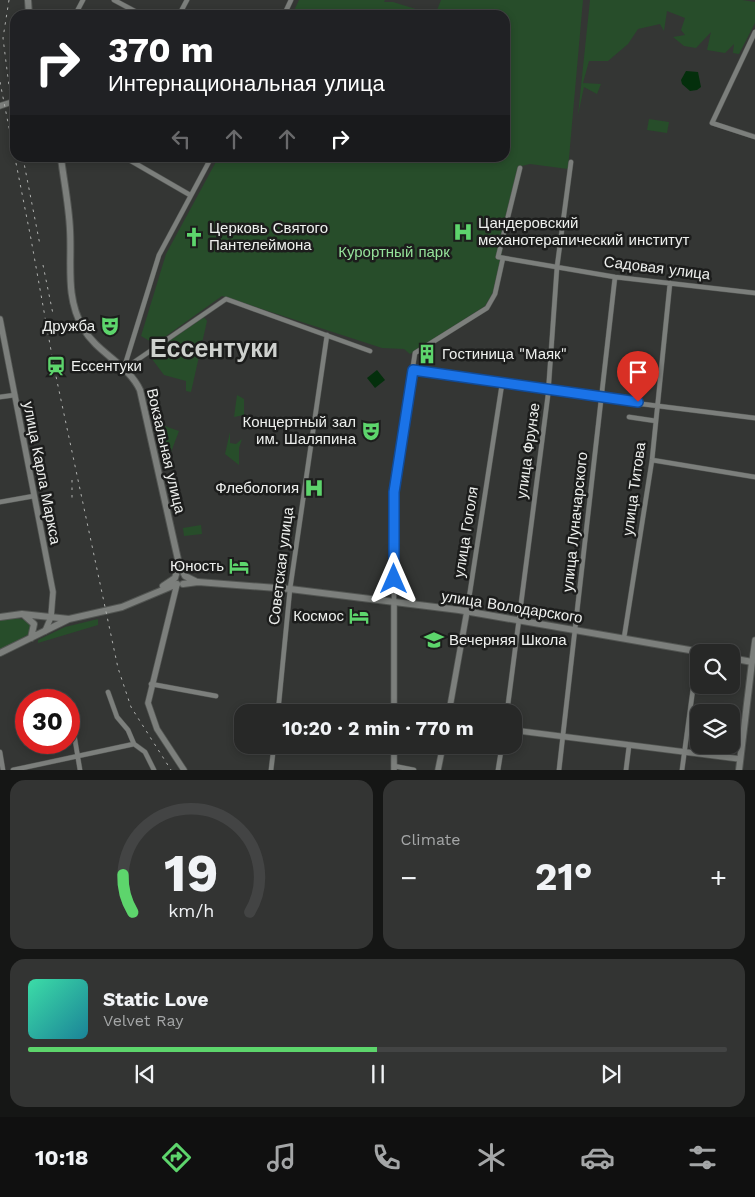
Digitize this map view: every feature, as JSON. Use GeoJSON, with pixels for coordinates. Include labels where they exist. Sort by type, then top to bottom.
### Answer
{"type":"FeatureCollection","features":[{"type":"Feature","properties":{"kind":"main road","name":"Вокзальная улица"},"geometry":{"type":"LineString","coordinates":[[62,162],[70,230],[72,301],[87,335],[124,369],[137,384],[142,397],[179,564]]}},
{"type":"Feature","properties":{"kind":"main road"},"geometry":{"type":"LineString","coordinates":[[0,653],[69,619],[122,607],[178,582],[186,581],[179,564]]}},
{"type":"Feature","properties":{"kind":"main road"},"geometry":{"type":"LineString","coordinates":[[178,582],[179,564]]}},
{"type":"Feature","properties":{"kind":"main road"},"geometry":{"type":"LineString","coordinates":[[178,582],[181,574],[198,582]]}},
{"type":"Feature","properties":{"kind":"main road"},"geometry":{"type":"LineString","coordinates":[[178,582],[198,582]]}},
{"type":"Feature","properties":{"kind":"main road","name":"улица Володарского"},"geometry":{"type":"LineString","coordinates":[[198,582],[290,589],[467,611],[690,650]]}},
{"type":"Feature","properties":{"kind":"main road"},"geometry":{"type":"LineString","coordinates":[[22,614],[32,620],[34,624],[31,638]]}},
{"type":"Feature","properties":{"kind":"main road"},"geometry":{"type":"LineString","coordinates":[[0,617],[22,614],[69,619]]}},
{"type":"Feature","properties":{"kind":"main road"},"geometry":{"type":"LineString","coordinates":[[739,770],[752,662],[740,660]]}},
{"type":"Feature","properties":{"kind":"street"},"geometry":{"type":"LineString","coordinates":[[114,0],[133,10]]}},
{"type":"Feature","properties":{"kind":"street"},"geometry":{"type":"LineString","coordinates":[[755,32],[712,123],[755,136]]}},
{"type":"Feature","properties":{"kind":"street"},"geometry":{"type":"LineString","coordinates":[[133,162],[190,195]]}},
{"type":"Feature","properties":{"kind":"street"},"geometry":{"type":"LineString","coordinates":[[124,369],[159,254],[209,162]]}},
{"type":"Feature","properties":{"kind":"street","name":"улица Фрунзе"},"geometry":{"type":"LineString","coordinates":[[508,704],[548,390],[557,267],[571,162]]}},
{"type":"Feature","properties":{"kind":"street"},"geometry":{"type":"LineString","coordinates":[[394,704],[394,492],[415,353],[487,308],[495,294],[503,258],[498,257],[520,168]]}},
{"type":"Feature","properties":{"kind":"street","name":"Садовая улица"},"geometry":{"type":"LineString","coordinates":[[503,258],[615,277],[755,293]]}},
{"type":"Feature","properties":{"kind":"street","name":"улица Луначарского"},"geometry":{"type":"LineString","coordinates":[[559,770],[577,630],[615,277]]}},
{"type":"Feature","properties":{"kind":"street","name":"улица Титова"},"geometry":{"type":"LineString","coordinates":[[624,638],[652,460],[670,283]]}},
{"type":"Feature","properties":{"kind":"street"},"geometry":{"type":"LineString","coordinates":[[124,369],[226,299],[370,351]]}},
{"type":"Feature","properties":{"kind":"street","name":"улица Карла Маркса"},"geometry":{"type":"LineString","coordinates":[[0,319],[53,592],[51,617],[45,631]]}},
{"type":"Feature","properties":{"kind":"street","name":"Советская улица"},"geometry":{"type":"LineString","coordinates":[[279,704],[290,589],[327,335]]}},
{"type":"Feature","properties":{"kind":"street"},"geometry":{"type":"LineString","coordinates":[[413,370],[602,399],[755,418]]}},
{"type":"Feature","properties":{"kind":"street","name":"улица Гоголя"},"geometry":{"type":"LineString","coordinates":[[450,704],[467,611],[502,384]]}},
{"type":"Feature","properties":{"kind":"street"},"geometry":{"type":"LineString","coordinates":[[0,397],[14,395]]}},
{"type":"Feature","properties":{"kind":"street"},"geometry":{"type":"LineString","coordinates":[[629,417],[656,421]]}},
{"type":"Feature","properties":{"kind":"street"},"geometry":{"type":"LineString","coordinates":[[652,460],[755,476]]}},
{"type":"Feature","properties":{"kind":"street"},"geometry":{"type":"LineString","coordinates":[[0,502],[34,496]]}},
{"type":"Feature","properties":{"kind":"street"},"geometry":{"type":"LineString","coordinates":[[178,582],[151,684],[148,703],[152,719],[184,770]]}},
{"type":"Feature","properties":{"kind":"street"},"geometry":{"type":"LineString","coordinates":[[752,662],[755,640]]}},
{"type":"Feature","properties":{"kind":"street"},"geometry":{"type":"LineString","coordinates":[[151,684],[216,696]]}},
{"type":"Feature","properties":{"kind":"street"},"geometry":{"type":"LineString","coordinates":[[108,692],[117,717],[128,730],[134,744],[145,752],[154,770]]}},
{"type":"Feature","properties":{"kind":"street"},"geometry":{"type":"LineString","coordinates":[[682,770],[693,694]]}},
{"type":"Feature","properties":{"kind":"street"},"geometry":{"type":"LineString","coordinates":[[522,731],[740,759]]}},
{"type":"Feature","properties":{"kind":"street"},"geometry":{"type":"LineString","coordinates":[[13,770],[134,744]]}},
{"type":"Feature","properties":{"kind":"street"},"geometry":{"type":"LineString","coordinates":[[626,770],[629,746]]}},
{"type":"Feature","properties":{"kind":"street"},"geometry":{"type":"LineString","coordinates":[[0,752],[3,770]]}},
{"type":"Feature","properties":{"kind":"street"},"geometry":{"type":"LineString","coordinates":[[77,754],[80,770]]}},
{"type":"Feature","properties":{"kind":"street"},"geometry":{"type":"LineString","coordinates":[[271,770],[273,754]]}},
{"type":"Feature","properties":{"kind":"street"},"geometry":{"type":"LineString","coordinates":[[394,754],[394,768],[414,770]]}},
{"type":"Feature","properties":{"kind":"street"},"geometry":{"type":"LineString","coordinates":[[438,770],[441,754]]}},
{"type":"Feature","properties":{"kind":"street"},"geometry":{"type":"LineString","coordinates":[[498,770],[501,754]]}},
{"type":"Feature","properties":{"kind":"green space"},"geometry":{"type":"Polygon","coordinates":[[[299,0],[385,0],[384,2],[393,2],[419,10],[294,10],[299,0]]]}},
{"type":"Feature","properties":{"kind":"green space","name":"Курортный парк"},"geometry":{"type":"Polygon","coordinates":[[[441,0],[583,0],[568,169],[530,164],[522,166],[493,292],[485,306],[410,354],[404,349],[382,348],[222,296],[155,344],[141,336],[166,254],[216,162],[510,162],[510,10],[437,10],[441,0]]]}},
{"type":"Feature","properties":{"kind":"green space"},"geometry":{"type":"Polygon","coordinates":[[[590,0],[742,0],[755,2],[755,23],[739,54],[733,53],[734,44],[725,53],[707,50],[711,32],[696,48],[684,46],[673,37],[685,35],[681,30],[685,18],[667,11],[664,31],[660,24],[638,29],[628,44],[608,61],[589,61],[583,83],[601,84],[597,94],[584,87],[578,115],[590,0]]]}},
{"type":"Feature","properties":{"kind":"green space"},"geometry":{"type":"Polygon","coordinates":[[[649,119],[669,122],[667,133],[647,130],[649,119]]]}},
{"type":"Feature","properties":{"kind":"green space"},"geometry":{"type":"Polygon","coordinates":[[[204,317],[207,321],[191,392],[186,391],[186,381],[164,375],[149,355],[204,317]]]}},
{"type":"Feature","properties":{"kind":"green space"},"geometry":{"type":"Polygon","coordinates":[[[237,395],[244,399],[244,415],[234,417],[237,395]]]}},
{"type":"Feature","properties":{"kind":"green space"},"geometry":{"type":"Polygon","coordinates":[[[156,423],[179,431],[168,460],[162,458],[156,423]]]}},
{"type":"Feature","properties":{"kind":"green space"},"geometry":{"type":"Polygon","coordinates":[[[230,432],[230,443],[236,444],[242,439],[239,448],[239,465],[225,454],[230,432]]]}},
{"type":"Feature","properties":{"kind":"green space"},"geometry":{"type":"Polygon","coordinates":[[[201,525],[202,534],[184,536],[183,528],[201,525]]]}},
{"type":"Feature","properties":{"kind":"green space"},"geometry":{"type":"Polygon","coordinates":[[[11,617],[30,621],[32,627],[29,634],[0,650],[0,618],[11,617]]]}},
{"type":"Feature","properties":{"kind":"green space"},"geometry":{"type":"Polygon","coordinates":[[[98,619],[98,625],[38,643],[38,640],[65,627],[98,619]]]}},
{"type":"Feature","properties":{"kind":"shaded area"},"geometry":{"type":"Polygon","coordinates":[[[686,71],[698,72],[701,87],[697,90],[690,91],[682,84],[681,80],[686,71]]]}},
{"type":"Feature","properties":{"kind":"shaded area"},"geometry":{"type":"Polygon","coordinates":[[[377,370],[385,380],[375,388],[367,378],[377,370]]]}},
{"type":"Feature","properties":{"kind":"railway"},"geometry":{"type":"LineString","coordinates":[[9,0],[3,38],[10,94]]}},
{"type":"Feature","properties":{"kind":"railway"},"geometry":{"type":"LineString","coordinates":[[0,82],[10,133]]}},
{"type":"Feature","properties":{"kind":"railway"},"geometry":{"type":"LineString","coordinates":[[16,162],[54,367],[118,668],[131,707],[171,770]]}},
{"type":"Feature","properties":{"kind":"railway"},"geometry":{"type":"LineString","coordinates":[[24,162],[40,245]]}},
{"type":"Feature","properties":{"kind":"railway"},"geometry":{"type":"LineString","coordinates":[[43,265],[53,314]]}},
{"type":"Feature","properties":{"kind":"railway"},"geometry":{"type":"LineString","coordinates":[[72,480],[72,502]]}},
{"type":"Feature","properties":{"kind":"place","name":"Цандеровский механотерапический институт"},"geometry":{"type":"Point","coordinates":[463,232]}},
{"type":"Feature","properties":{"kind":"place","name":"Церковь Святого Пантелеймона"},"geometry":{"type":"Point","coordinates":[194,237]}},
{"type":"Feature","properties":{"kind":"place","name":"Дружба"},"geometry":{"type":"Point","coordinates":[110,326]}},
{"type":"Feature","properties":{"kind":"place","name":"Гостиница \"Маяк\""},"geometry":{"type":"Point","coordinates":[427,354]}},
{"type":"Feature","properties":{"kind":"place","name":"Ессентуки"},"geometry":{"type":"Point","coordinates":[56,366]}},
{"type":"Feature","properties":{"kind":"place","name":"Концертный зал им. Шаляпина"},"geometry":{"type":"Point","coordinates":[371,431]}},
{"type":"Feature","properties":{"kind":"place","name":"Флебология"},"geometry":{"type":"Point","coordinates":[314,488]}},
{"type":"Feature","properties":{"kind":"place","name":"Юность"},"geometry":{"type":"Point","coordinates":[239,566]}},
{"type":"Feature","properties":{"kind":"place","name":"Космос"},"geometry":{"type":"Point","coordinates":[359,616]}},
{"type":"Feature","properties":{"kind":"place","name":"Вечерняя Школа"},"geometry":{"type":"Point","coordinates":[434,640]}},
{"type":"Feature","properties":{"kind":"district","name":"Ессентуки"},"geometry":{"type":"Point","coordinates":[214,348]}},
{"type":"Feature","properties":{"kind":"route"},"geometry":{"type":"LineString","coordinates":[[394,579],[394,492],[398,456],[413,370],[602,399],[638,402]]}}]}
